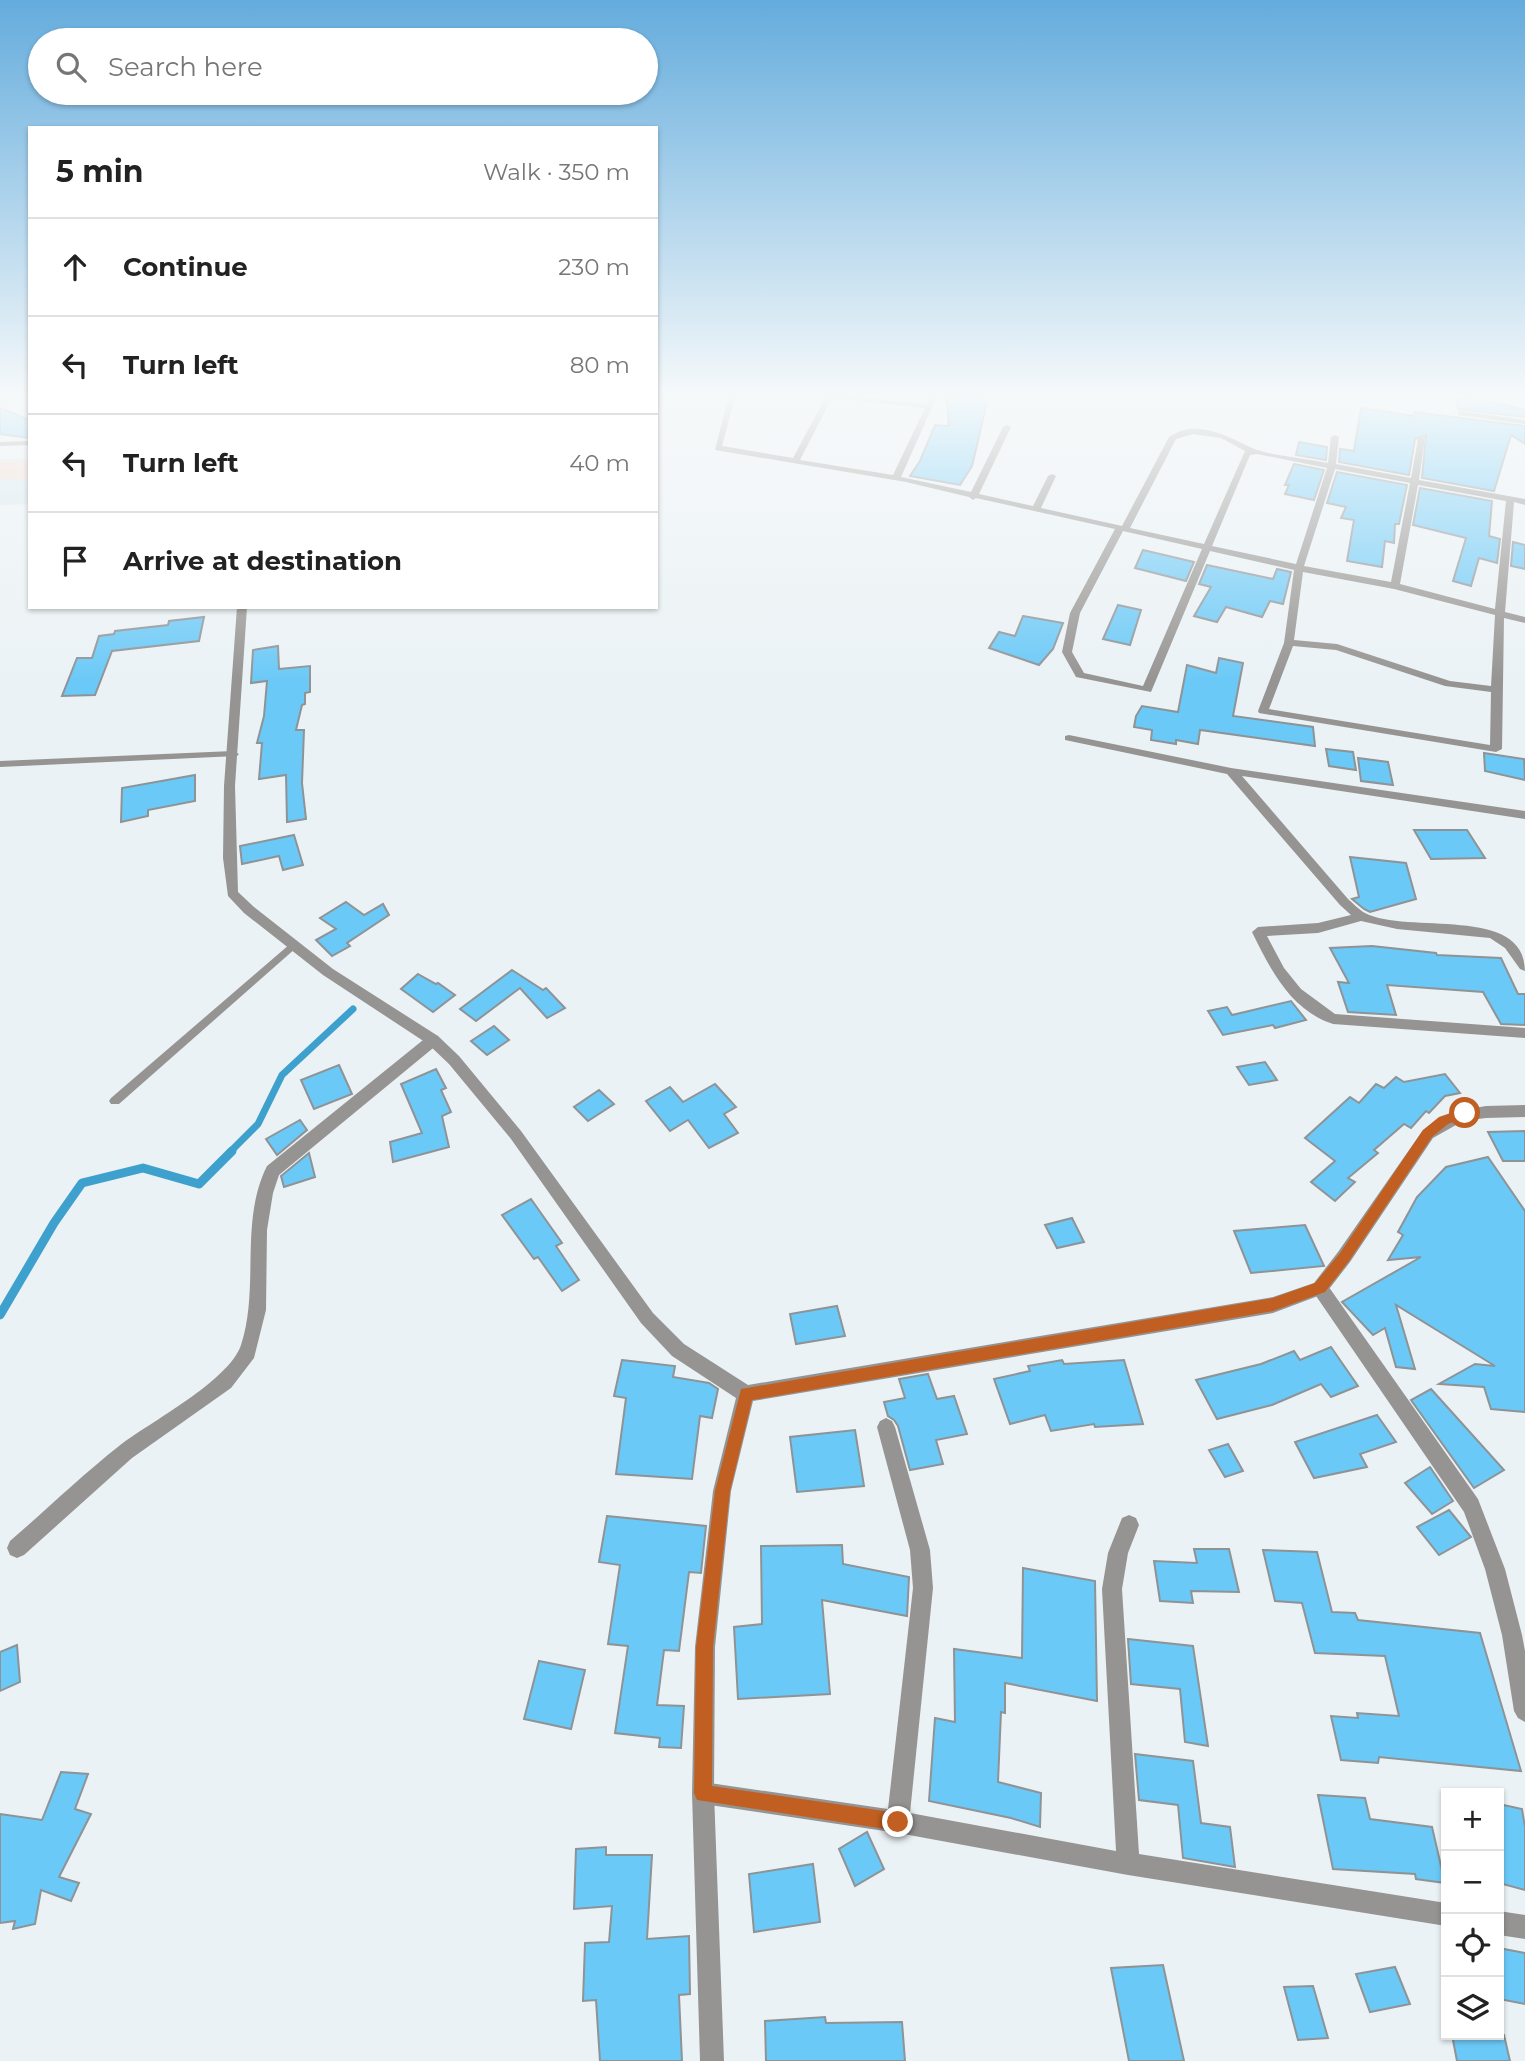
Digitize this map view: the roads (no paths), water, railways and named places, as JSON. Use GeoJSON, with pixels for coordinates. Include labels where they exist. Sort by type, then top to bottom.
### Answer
{"type":"FeatureCollection","features":[{"type":"Feature","properties":{"kind":"street"},"geometry":{"type":"LineString","coordinates":[[948,490],[1299,568],[1395,586],[1525,620]]}},
{"type":"Feature","properties":{"kind":"street"},"geometry":{"type":"LineString","coordinates":[[973,496],[976,490]]}},
{"type":"Feature","properties":{"kind":"street"},"geometry":{"type":"LineString","coordinates":[[1035,510],[1045,490]]}},
{"type":"Feature","properties":{"kind":"street"},"geometry":{"type":"LineString","coordinates":[[1143,490],[1075,613],[1067,652],[1080,676],[1147,690],[1232,490]]}},
{"type":"Feature","properties":{"kind":"street"},"geometry":{"type":"LineString","coordinates":[[1324,490],[1299,568],[1289,643],[1263,711],[1496,749],[1494,688],[1498,614],[1510,499]]}},
{"type":"Feature","properties":{"kind":"street"},"geometry":{"type":"LineString","coordinates":[[1395,586],[1412,490]]}},
{"type":"Feature","properties":{"kind":"street"},"geometry":{"type":"LineString","coordinates":[[1465,490],[1525,502]]}},
{"type":"Feature","properties":{"kind":"street"},"geometry":{"type":"LineString","coordinates":[[242,609],[229,869],[232,894],[293,946],[433,1040],[454,1059],[516,1135],[648,1318],[678,1350],[746,1394],[1273,1305],[1320,1287],[1345,1257],[1428,1134],[1443,1121],[1465,1113],[1525,1111]]}},
{"type":"Feature","properties":{"kind":"street"},"geometry":{"type":"LineString","coordinates":[[1289,643],[1337,647],[1448,684],[1494,688]]}},
{"type":"Feature","properties":{"kind":"street"},"geometry":{"type":"LineString","coordinates":[[1069,738],[1231,771],[1525,815]]}},
{"type":"Feature","properties":{"kind":"street"},"geometry":{"type":"LineString","coordinates":[[0,764],[233,754]]}},
{"type":"Feature","properties":{"kind":"street"},"geometry":{"type":"LineString","coordinates":[[1231,771],[1344,902],[1362,918]]}},
{"type":"Feature","properties":{"kind":"street"},"geometry":{"type":"LineString","coordinates":[[1525,966],[1510,945],[1493,934],[1397,925],[1362,918],[1318,928],[1258,932],[1282,980],[1314,1010],[1333,1019],[1525,1033]]}},
{"type":"Feature","properties":{"kind":"street"},"geometry":{"type":"LineString","coordinates":[[18,1548],[126,1452],[225,1382],[248,1352],[258,1310],[261,1218],[272,1171],[433,1040]]}},
{"type":"Feature","properties":{"kind":"street"},"geometry":{"type":"LineString","coordinates":[[1320,1287],[1471,1506],[1498,1582],[1512,1635],[1525,1710]]}},
{"type":"Feature","properties":{"kind":"street"},"geometry":{"type":"LineString","coordinates":[[712,2061],[703,1793],[705,1647],[722,1491],[746,1394]]}},
{"type":"Feature","properties":{"kind":"street"},"geometry":{"type":"LineString","coordinates":[[886,1427],[920,1550],[923,1588],[898,1822]]}},
{"type":"Feature","properties":{"kind":"street"},"geometry":{"type":"LineString","coordinates":[[1128,1864],[1112,1589],[1118,1553],[1129,1525]]}},
{"type":"Feature","properties":{"kind":"street"},"geometry":{"type":"LineString","coordinates":[[703,1793],[898,1822],[1128,1864],[1441,1914]]}},
{"type":"Feature","properties":{"kind":"street"},"geometry":{"type":"LineString","coordinates":[[1504,1924],[1525,1927]]}},
{"type":"Feature","properties":{"kind":"lane"},"geometry":{"type":"LineString","coordinates":[[115,1101],[293,946]]}},
{"type":"Feature","properties":{"kind":"waterway"},"geometry":{"type":"LineString","coordinates":[[230,1152],[258,1124],[282,1075],[353,1009]]}},
{"type":"Feature","properties":{"kind":"waterway"},"geometry":{"type":"LineString","coordinates":[[0,1315],[54,1223],[82,1183],[143,1168],[199,1184],[232,1151]]}}]}
